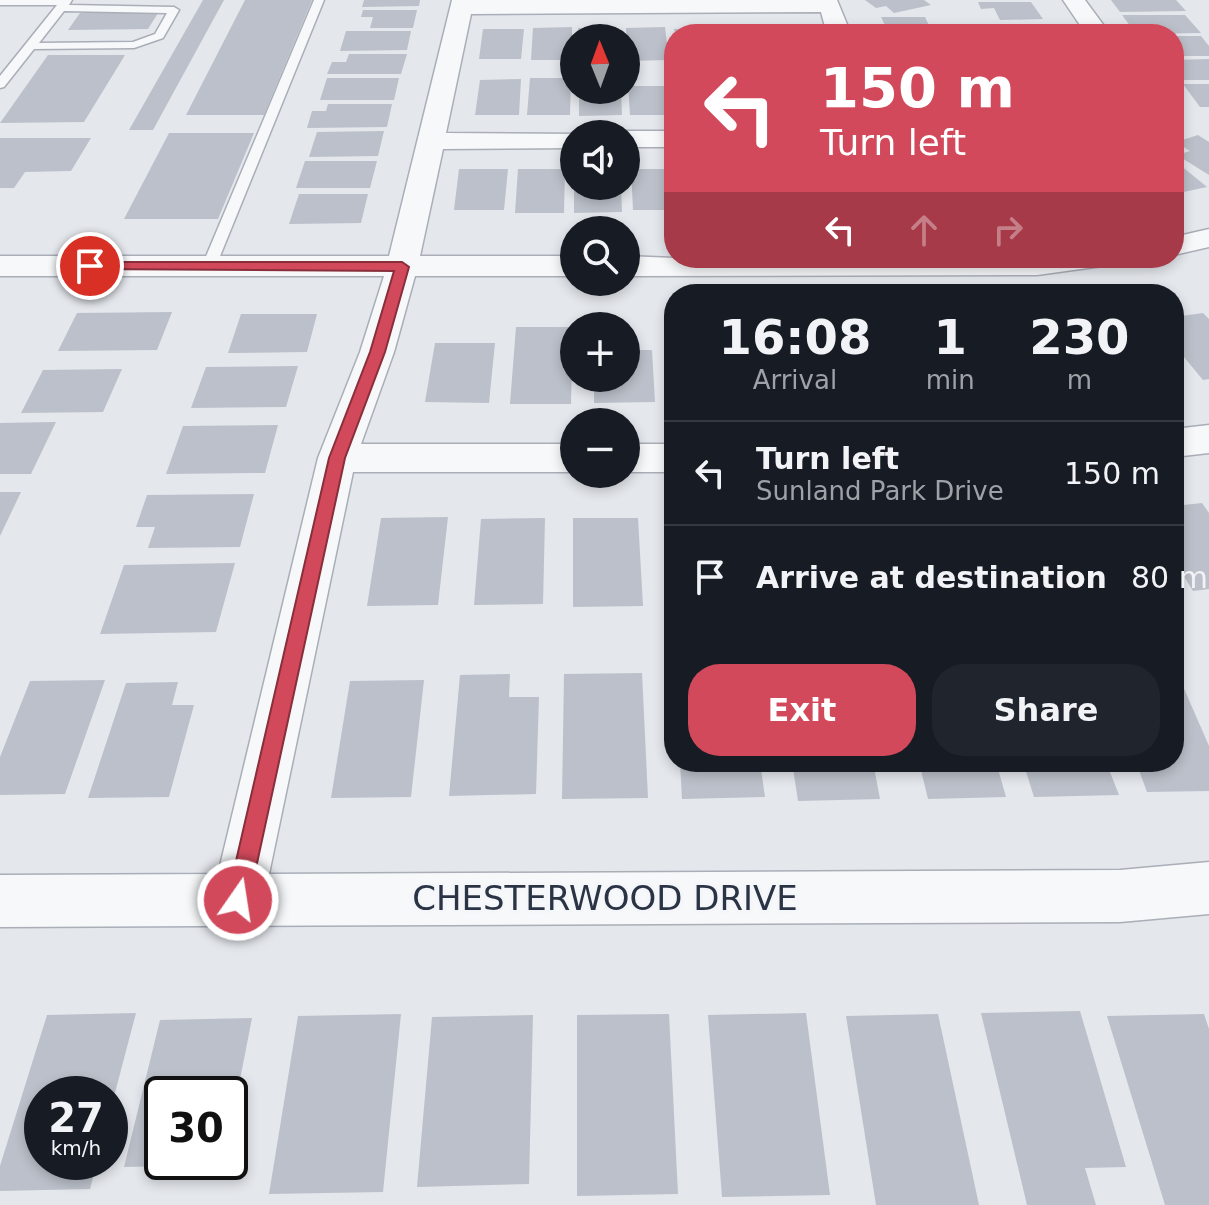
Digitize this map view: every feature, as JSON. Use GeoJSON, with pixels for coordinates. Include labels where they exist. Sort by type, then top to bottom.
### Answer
{"type":"FeatureCollection","features":[{"type":"Feature","properties":{"kind":"street"},"geometry":{"type":"LineString","coordinates":[[1074,0],[1091,24]]}},
{"type":"Feature","properties":{"kind":"street"},"geometry":{"type":"LineString","coordinates":[[238,900],[337,458],[377,352],[402,267],[462,4],[830,5],[836,24]]}},
{"type":"Feature","properties":{"kind":"street"},"geometry":{"type":"LineString","coordinates":[[640,139],[664,139]]}},
{"type":"Feature","properties":{"kind":"street"},"geometry":{"type":"LineString","coordinates":[[431,141],[560,140]]}},
{"type":"Feature","properties":{"kind":"street"},"geometry":{"type":"LineString","coordinates":[[1184,244],[1209,238]]}},
{"type":"Feature","properties":{"kind":"street"},"geometry":{"type":"LineString","coordinates":[[0,266],[560,266]]}},
{"type":"Feature","properties":{"kind":"street"},"geometry":{"type":"LineString","coordinates":[[640,266],[664,266]]}},
{"type":"Feature","properties":{"kind":"street"},"geometry":{"type":"LineString","coordinates":[[1184,442],[1209,439]]}},
{"type":"Feature","properties":{"kind":"street"},"geometry":{"type":"LineString","coordinates":[[337,458],[560,458]]}},
{"type":"Feature","properties":{"kind":"street"},"geometry":{"type":"LineString","coordinates":[[640,458],[664,458]]}},
{"type":"Feature","properties":{"kind":"street","name":"CHESTERWOOD DRIVE"},"geometry":{"type":"LineString","coordinates":[[0,901],[1120,896],[1209,888]]}},
{"type":"Feature","properties":{"kind":"lane"},"geometry":{"type":"LineString","coordinates":[[209,266],[319,0]]}},
{"type":"Feature","properties":{"kind":"lane"},"geometry":{"type":"LineString","coordinates":[[0,2],[174,10],[159,36],[134,45],[30,46]]}},
{"type":"Feature","properties":{"kind":"lane"},"geometry":{"type":"LineString","coordinates":[[0,84],[64,3]]}},
{"type":"Feature","properties":{"kind":"building"},"geometry":{"type":"Polygon","coordinates":[[[203,0],[224,0],[153,130],[129,130],[203,0]]]}},
{"type":"Feature","properties":{"kind":"building"},"geometry":{"type":"Polygon","coordinates":[[[245,0],[312,0],[264,115],[186,115],[245,0]]]}},
{"type":"Feature","properties":{"kind":"building"},"geometry":{"type":"Polygon","coordinates":[[[364,0],[420,0],[419,6],[362,7],[364,0]]]}},
{"type":"Feature","properties":{"kind":"building"},"geometry":{"type":"Polygon","coordinates":[[[865,0],[924,0],[931,5],[894,13],[886,6],[876,8],[865,0]]]}},
{"type":"Feature","properties":{"kind":"building"},"geometry":{"type":"Polygon","coordinates":[[[1111,0],[1176,0],[1186,11],[1120,12],[1111,0]]]}},
{"type":"Feature","properties":{"kind":"building"},"geometry":{"type":"Polygon","coordinates":[[[978,2],[1031,2],[1043,19],[1000,20],[994,8],[981,9],[978,2]]]}},
{"type":"Feature","properties":{"kind":"building"},"geometry":{"type":"Polygon","coordinates":[[[363,10],[417,10],[413,28],[370,28],[373,17],[361,17],[363,10]]]}},
{"type":"Feature","properties":{"kind":"building"},"geometry":{"type":"Polygon","coordinates":[[[80,13],[158,13],[148,29],[68,30],[80,13]]]}},
{"type":"Feature","properties":{"kind":"building"},"geometry":{"type":"Polygon","coordinates":[[[1122,15],[1185,15],[1201,33],[1184,33],[1184,24],[1129,24],[1122,15]]]}},
{"type":"Feature","properties":{"kind":"building"},"geometry":{"type":"Polygon","coordinates":[[[881,17],[925,17],[928,24],[884,24],[881,17]]]}},
{"type":"Feature","properties":{"kind":"building"},"geometry":{"type":"Polygon","coordinates":[[[560,27],[560,60],[531,60],[533,28],[560,27]]]}},
{"type":"Feature","properties":{"kind":"building"},"geometry":{"type":"Polygon","coordinates":[[[664,27],[664,60],[640,61],[640,28],[664,27]]]}},
{"type":"Feature","properties":{"kind":"building"},"geometry":{"type":"Polygon","coordinates":[[[483,29],[524,29],[521,59],[479,59],[483,29]]]}},
{"type":"Feature","properties":{"kind":"building"},"geometry":{"type":"Polygon","coordinates":[[[346,31],[411,31],[407,50],[340,51],[346,31]]]}},
{"type":"Feature","properties":{"kind":"building"},"geometry":{"type":"Polygon","coordinates":[[[1184,36],[1201,36],[1209,46],[1209,56],[1184,56],[1184,36]]]}},
{"type":"Feature","properties":{"kind":"building"},"geometry":{"type":"Polygon","coordinates":[[[349,54],[407,54],[401,74],[327,74],[332,62],[346,62],[349,54]]]}},
{"type":"Feature","properties":{"kind":"building"},"geometry":{"type":"Polygon","coordinates":[[[48,55],[125,55],[84,122],[0,123],[48,55]]]}},
{"type":"Feature","properties":{"kind":"building"},"geometry":{"type":"Polygon","coordinates":[[[1209,59],[1209,80],[1184,80],[1184,60],[1209,59]]]}},
{"type":"Feature","properties":{"kind":"building"},"geometry":{"type":"Polygon","coordinates":[[[327,78],[399,78],[394,100],[320,100],[327,78]]]}},
{"type":"Feature","properties":{"kind":"building"},"geometry":{"type":"Polygon","coordinates":[[[530,78],[560,78],[560,104],[570,104],[570,115],[527,115],[530,78]]]}},
{"type":"Feature","properties":{"kind":"building"},"geometry":{"type":"Polygon","coordinates":[[[521,79],[519,115],[475,115],[480,80],[521,79]]]}},
{"type":"Feature","properties":{"kind":"building"},"geometry":{"type":"Polygon","coordinates":[[[1184,84],[1209,84],[1209,107],[1200,107],[1184,84]]]}},
{"type":"Feature","properties":{"kind":"building"},"geometry":{"type":"Polygon","coordinates":[[[640,86],[664,86],[664,115],[630,115],[629,104],[640,104],[640,86]]]}},
{"type":"Feature","properties":{"kind":"building"},"geometry":{"type":"Polygon","coordinates":[[[328,104],[392,104],[387,127],[307,128],[312,111],[326,111],[328,104]]]}},
{"type":"Feature","properties":{"kind":"building"},"geometry":{"type":"Polygon","coordinates":[[[579,104],[622,104],[622,115],[579,116],[579,104]]]}},
{"type":"Feature","properties":{"kind":"building"},"geometry":{"type":"Polygon","coordinates":[[[384,131],[378,156],[309,157],[317,132],[384,131]]]}},
{"type":"Feature","properties":{"kind":"building"},"geometry":{"type":"Polygon","coordinates":[[[169,133],[254,133],[218,219],[124,219],[169,133]]]}},
{"type":"Feature","properties":{"kind":"building"},"geometry":{"type":"Polygon","coordinates":[[[1198,135],[1209,142],[1209,175],[1184,159],[1184,153],[1190,151],[1184,147],[1184,139],[1198,135]]]}},
{"type":"Feature","properties":{"kind":"building"},"geometry":{"type":"Polygon","coordinates":[[[0,138],[91,138],[71,171],[25,172],[14,188],[0,188],[0,138]]]}},
{"type":"Feature","properties":{"kind":"building"},"geometry":{"type":"Polygon","coordinates":[[[305,161],[377,161],[370,188],[296,188],[305,161]]]}},
{"type":"Feature","properties":{"kind":"building"},"geometry":{"type":"Polygon","coordinates":[[[1184,168],[1207,187],[1184,192],[1184,168]]]}},
{"type":"Feature","properties":{"kind":"building"},"geometry":{"type":"Polygon","coordinates":[[[459,169],[508,169],[504,210],[454,210],[459,169]]]}},
{"type":"Feature","properties":{"kind":"building"},"geometry":{"type":"Polygon","coordinates":[[[518,169],[560,169],[560,200],[564,200],[564,213],[515,213],[518,169]]]}},
{"type":"Feature","properties":{"kind":"building"},"geometry":{"type":"Polygon","coordinates":[[[640,169],[664,169],[664,210],[633,210],[633,200],[640,200],[640,169]]]}},
{"type":"Feature","properties":{"kind":"building"},"geometry":{"type":"Polygon","coordinates":[[[299,194],[368,194],[361,223],[289,224],[299,194]]]}},
{"type":"Feature","properties":{"kind":"building"},"geometry":{"type":"Polygon","coordinates":[[[574,200],[622,200],[622,212],[574,213],[574,200]]]}},
{"type":"Feature","properties":{"kind":"building"},"geometry":{"type":"Polygon","coordinates":[[[172,312],[157,350],[58,351],[77,313],[172,312]]]}},
{"type":"Feature","properties":{"kind":"building"},"geometry":{"type":"Polygon","coordinates":[[[1203,313],[1209,319],[1209,379],[1203,380],[1184,357],[1184,316],[1203,313]]]}},
{"type":"Feature","properties":{"kind":"building"},"geometry":{"type":"Polygon","coordinates":[[[241,314],[317,314],[307,352],[228,353],[241,314]]]}},
{"type":"Feature","properties":{"kind":"building"},"geometry":{"type":"Polygon","coordinates":[[[516,327],[560,327],[560,392],[571,392],[571,404],[510,404],[516,327]]]}},
{"type":"Feature","properties":{"kind":"building"},"geometry":{"type":"Polygon","coordinates":[[[435,343],[495,343],[489,403],[425,402],[435,343]]]}},
{"type":"Feature","properties":{"kind":"building"},"geometry":{"type":"Polygon","coordinates":[[[640,350],[652,350],[655,402],[594,403],[594,392],[640,392],[640,350]]]}},
{"type":"Feature","properties":{"kind":"building"},"geometry":{"type":"Polygon","coordinates":[[[298,366],[286,407],[191,408],[206,367],[298,366]]]}},
{"type":"Feature","properties":{"kind":"building"},"geometry":{"type":"Polygon","coordinates":[[[122,369],[103,412],[21,413],[43,370],[122,369]]]}},
{"type":"Feature","properties":{"kind":"building"},"geometry":{"type":"Polygon","coordinates":[[[56,422],[31,474],[0,474],[0,423],[56,422]]]}},
{"type":"Feature","properties":{"kind":"building"},"geometry":{"type":"Polygon","coordinates":[[[278,425],[265,473],[166,474],[183,426],[278,425]]]}},
{"type":"Feature","properties":{"kind":"building"},"geometry":{"type":"Polygon","coordinates":[[[0,492],[21,492],[0,536],[0,492]]]}},
{"type":"Feature","properties":{"kind":"building"},"geometry":{"type":"Polygon","coordinates":[[[254,494],[240,547],[148,548],[155,527],[136,527],[147,495],[254,494]]]}},
{"type":"Feature","properties":{"kind":"building"},"geometry":{"type":"Polygon","coordinates":[[[1202,503],[1209,513],[1209,589],[1193,591],[1184,576],[1184,505],[1202,503]]]}},
{"type":"Feature","properties":{"kind":"building"},"geometry":{"type":"Polygon","coordinates":[[[448,517],[438,605],[367,606],[381,518],[448,517]]]}},
{"type":"Feature","properties":{"kind":"building"},"geometry":{"type":"Polygon","coordinates":[[[545,518],[543,604],[474,605],[481,519],[545,518]]]}},
{"type":"Feature","properties":{"kind":"building"},"geometry":{"type":"Polygon","coordinates":[[[573,518],[638,518],[643,606],[573,607],[573,518]]]}},
{"type":"Feature","properties":{"kind":"building"},"geometry":{"type":"Polygon","coordinates":[[[235,563],[216,632],[100,634],[124,565],[235,563]]]}},
{"type":"Feature","properties":{"kind":"building"},"geometry":{"type":"Polygon","coordinates":[[[642,673],[648,798],[562,799],[564,674],[642,673]]]}},
{"type":"Feature","properties":{"kind":"building"},"geometry":{"type":"Polygon","coordinates":[[[510,674],[509,697],[539,697],[536,794],[449,796],[460,675],[510,674]]]}},
{"type":"Feature","properties":{"kind":"building"},"geometry":{"type":"Polygon","coordinates":[[[105,680],[65,794],[0,795],[0,757],[30,681],[105,680]]]}},
{"type":"Feature","properties":{"kind":"building"},"geometry":{"type":"Polygon","coordinates":[[[424,680],[411,797],[331,798],[350,681],[424,680]]]}},
{"type":"Feature","properties":{"kind":"building"},"geometry":{"type":"Polygon","coordinates":[[[178,682],[172,705],[194,705],[169,797],[88,798],[126,683],[178,682]]]}},
{"type":"Feature","properties":{"kind":"building"},"geometry":{"type":"Polygon","coordinates":[[[1184,689],[1209,746],[1209,791],[1147,792],[1140,772],[1184,772],[1184,689]]]}},
{"type":"Feature","properties":{"kind":"building"},"geometry":{"type":"Polygon","coordinates":[[[681,772],[761,772],[765,797],[682,799],[681,772]]]}},
{"type":"Feature","properties":{"kind":"building"},"geometry":{"type":"Polygon","coordinates":[[[794,772],[875,772],[880,799],[798,801],[794,772]]]}},
{"type":"Feature","properties":{"kind":"building"},"geometry":{"type":"Polygon","coordinates":[[[921,772],[999,772],[1006,797],[928,799],[921,772]]]}},
{"type":"Feature","properties":{"kind":"building"},"geometry":{"type":"Polygon","coordinates":[[[1026,772],[1110,772],[1119,795],[1034,797],[1026,772]]]}},
{"type":"Feature","properties":{"kind":"building"},"geometry":{"type":"Polygon","coordinates":[[[1080,1011],[1126,1167],[1085,1168],[1096,1205],[1027,1205],[981,1013],[1080,1011]]]}},
{"type":"Feature","properties":{"kind":"building"},"geometry":{"type":"Polygon","coordinates":[[[136,1013],[119,1076],[28,1076],[47,1015],[136,1013]]]}},
{"type":"Feature","properties":{"kind":"building"},"geometry":{"type":"Polygon","coordinates":[[[806,1013],[830,1195],[722,1197],[708,1015],[806,1013]]]}},
{"type":"Feature","properties":{"kind":"building"},"geometry":{"type":"Polygon","coordinates":[[[401,1014],[383,1192],[269,1194],[298,1016],[401,1014]]]}},
{"type":"Feature","properties":{"kind":"building"},"geometry":{"type":"Polygon","coordinates":[[[669,1014],[678,1194],[577,1196],[577,1015],[669,1014]]]}},
{"type":"Feature","properties":{"kind":"building"},"geometry":{"type":"Polygon","coordinates":[[[938,1014],[979,1205],[876,1205],[846,1016],[938,1014]]]}},
{"type":"Feature","properties":{"kind":"building"},"geometry":{"type":"Polygon","coordinates":[[[1204,1014],[1209,1029],[1209,1205],[1165,1205],[1107,1016],[1204,1014]]]}},
{"type":"Feature","properties":{"kind":"building"},"geometry":{"type":"Polygon","coordinates":[[[533,1015],[529,1184],[417,1187],[432,1017],[533,1015]]]}},
{"type":"Feature","properties":{"kind":"building"},"geometry":{"type":"Polygon","coordinates":[[[252,1018],[241,1076],[146,1076],[160,1020],[252,1018]]]}},
{"type":"Feature","properties":{"kind":"building"},"geometry":{"type":"Polygon","coordinates":[[[144,1085],[144,1167],[128,1167],[128,1151],[144,1085]]]}},
{"type":"Feature","properties":{"kind":"building"},"geometry":{"type":"Polygon","coordinates":[[[24,1089],[24,1180],[92,1180],[90,1189],[0,1191],[0,1166],[24,1089]]]}},
{"type":"Feature","properties":{"kind":"route"},"geometry":{"type":"LineString","coordinates":[[90,266],[402,267],[377,352],[337,458],[238,900]]}}]}
